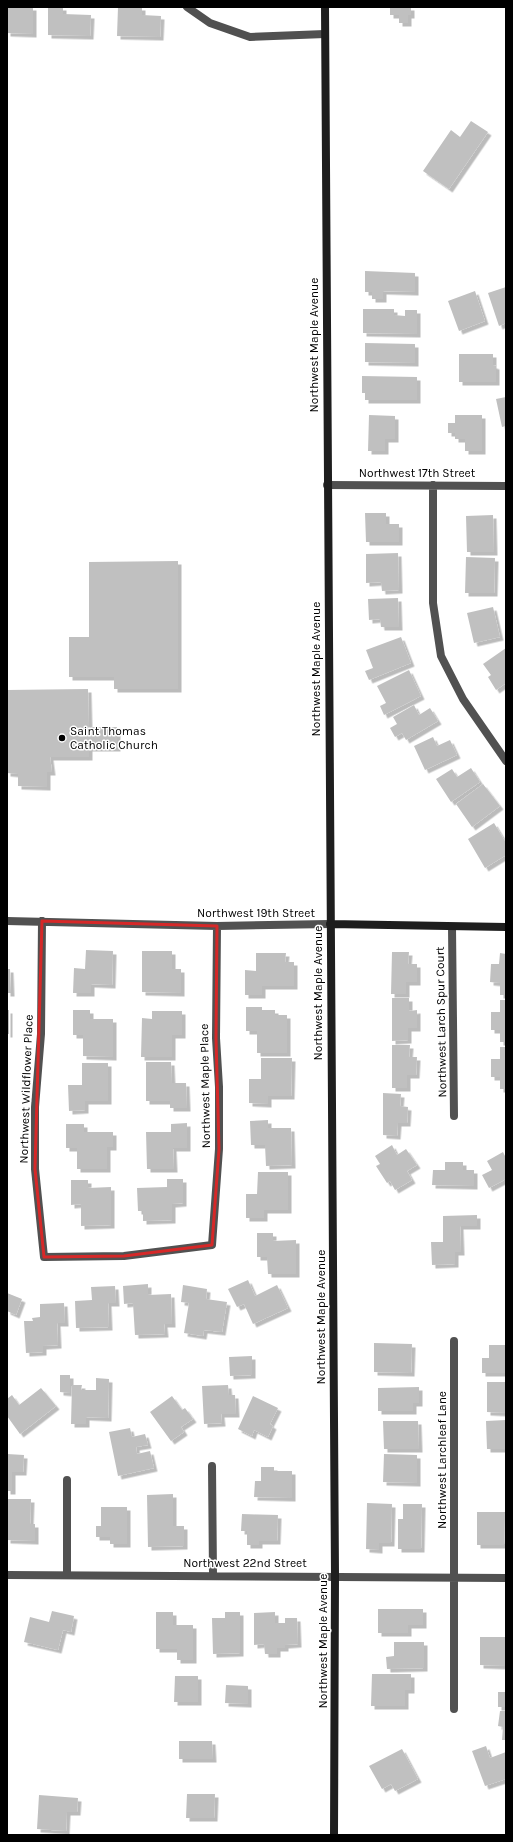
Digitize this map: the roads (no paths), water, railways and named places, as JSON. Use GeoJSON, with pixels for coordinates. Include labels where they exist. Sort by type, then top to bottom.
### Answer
{"type":"FeatureCollection","features":[{"type":"Feature","properties":{"kind":"main road","name":"Northwest Maple Avenue"},"geometry":{"type":"LineString","coordinates":[[325,7],[335,1576],[334,1835]]}},
{"type":"Feature","properties":{"kind":"main road","name":"Northwest 19th Street"},"geometry":{"type":"LineString","coordinates":[[330,924],[506,927]]}},
{"type":"Feature","properties":{"kind":"street"},"geometry":{"type":"LineString","coordinates":[[188,7],[210,23],[250,37],[325,34]]}},
{"type":"Feature","properties":{"kind":"street","name":"Northwest 17th Street"},"geometry":{"type":"LineString","coordinates":[[327,485],[506,486]]}},
{"type":"Feature","properties":{"kind":"street"},"geometry":{"type":"LineString","coordinates":[[433,486],[433,603],[441,656],[463,699],[506,761]]}},
{"type":"Feature","properties":{"kind":"street","name":"Northwest 19th Street"},"geometry":{"type":"LineString","coordinates":[[7,921],[217,926],[330,924]]}},
{"type":"Feature","properties":{"kind":"street","name":"Northwest Wildflower Place"},"geometry":{"type":"LineString","coordinates":[[42,922],[41,1034],[35,1107],[35,1169],[44,1257],[124,1256],[212,1245]]}},
{"type":"Feature","properties":{"kind":"street","name":"Northwest Maple Place"},"geometry":{"type":"LineString","coordinates":[[212,1245],[219,1149],[219,1087],[216,1038],[217,926]]}},
{"type":"Feature","properties":{"kind":"street","name":"Northwest Larch Spur Court"},"geometry":{"type":"LineString","coordinates":[[452,927],[454,1116]]}},
{"type":"Feature","properties":{"kind":"street","name":"Northwest Larchleaf Lane"},"geometry":{"type":"LineString","coordinates":[[454,1341],[454,1709]]}},
{"type":"Feature","properties":{"kind":"street"},"geometry":{"type":"LineString","coordinates":[[212,1466],[213,1575]]}},
{"type":"Feature","properties":{"kind":"street"},"geometry":{"type":"LineString","coordinates":[[67,1480],[67,1575]]}},
{"type":"Feature","properties":{"kind":"street","name":"Northwest 22nd Street"},"geometry":{"type":"LineString","coordinates":[[7,1575],[335,1576],[454,1579],[506,1578]]}},
{"type":"Feature","properties":{"kind":"place","name":"Saint Thomas Catholic Church"},"geometry":{"type":"Point","coordinates":[62,738]}}]}
